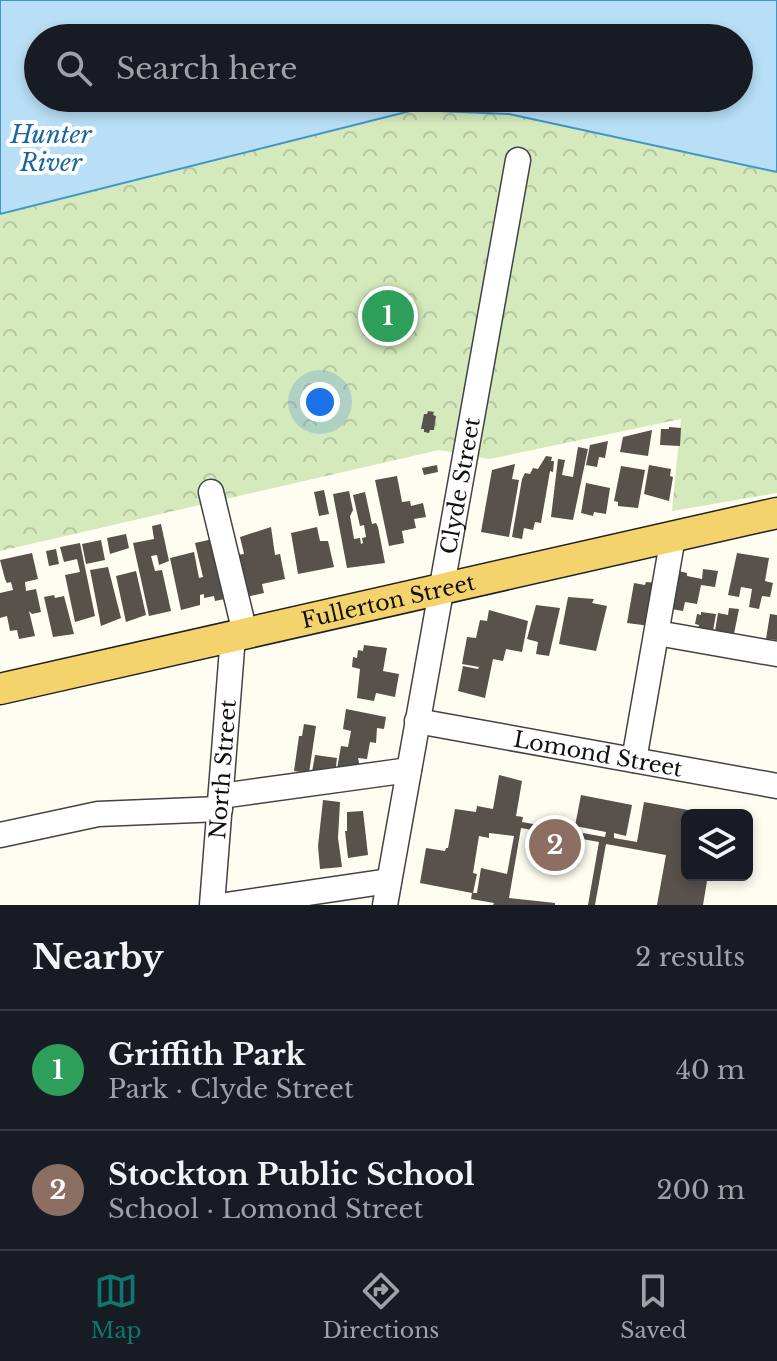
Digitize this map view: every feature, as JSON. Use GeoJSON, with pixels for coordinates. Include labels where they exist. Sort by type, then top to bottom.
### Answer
{"type":"FeatureCollection","features":[{"type":"Feature","properties":{"kind":"main road","name":"Fullerton Street"},"geometry":{"type":"LineString","coordinates":[[0,689],[777,513]]}},
{"type":"Feature","properties":{"kind":"street","name":"Clyde Street"},"geometry":{"type":"LineString","coordinates":[[387,893],[518,160]]}},
{"type":"Feature","properties":{"kind":"street","name":"North Street"},"geometry":{"type":"LineString","coordinates":[[211,492],[239,634],[212,905]]}},
{"type":"Feature","properties":{"kind":"street"},"geometry":{"type":"LineString","coordinates":[[634,760],[673,537]]}},
{"type":"Feature","properties":{"kind":"street"},"geometry":{"type":"LineString","coordinates":[[657,633],[777,654]]}},
{"type":"Feature","properties":{"kind":"street","name":"Lomond Street"},"geometry":{"type":"LineString","coordinates":[[417,721],[777,786]]}},
{"type":"Feature","properties":{"kind":"street"},"geometry":{"type":"LineString","coordinates":[[0,835],[98,814],[220,802],[409,770]]}},
{"type":"Feature","properties":{"kind":"street"},"geometry":{"type":"LineString","coordinates":[[226,905],[387,893]]}},
{"type":"Feature","properties":{"kind":"green space"},"geometry":{"type":"Polygon","coordinates":[[[406,112],[509,114],[777,172],[777,493],[672,511],[681,419],[489,459],[439,450],[0,551],[0,214],[406,112]]]}},
{"type":"Feature","properties":{"kind":"water","name":"Hunter River"},"geometry":{"type":"Polygon","coordinates":[[[0,0],[777,0],[777,172],[509,114],[462,112],[753,112],[753,24],[24,24],[24,112],[406,112],[0,214],[0,0]]]}},
{"type":"Feature","properties":{"kind":"building"},"geometry":{"type":"Polygon","coordinates":[[[428,411],[436,416],[434,430],[429,433],[421,429],[424,414],[428,411]]]}},
{"type":"Feature","properties":{"kind":"building"},"geometry":{"type":"Polygon","coordinates":[[[681,428],[680,446],[660,445],[661,429],[681,428]]]}},
{"type":"Feature","properties":{"kind":"building"},"geometry":{"type":"Polygon","coordinates":[[[652,430],[648,456],[620,452],[623,437],[652,430]]]}},
{"type":"Feature","properties":{"kind":"building"},"geometry":{"type":"Polygon","coordinates":[[[608,441],[605,458],[599,457],[597,467],[586,465],[590,445],[608,441]]]}},
{"type":"Feature","properties":{"kind":"building"},"geometry":{"type":"Polygon","coordinates":[[[578,447],[588,449],[573,520],[551,517],[558,459],[565,460],[562,475],[573,477],[578,447]]]}},
{"type":"Feature","properties":{"kind":"building"},"geometry":{"type":"Polygon","coordinates":[[[546,456],[554,461],[541,523],[535,522],[533,530],[524,528],[522,539],[512,537],[522,479],[533,468],[538,469],[546,456]]]}},
{"type":"Feature","properties":{"kind":"building"},"geometry":{"type":"Polygon","coordinates":[[[515,464],[512,479],[519,480],[509,537],[481,532],[492,470],[515,464]]]}},
{"type":"Feature","properties":{"kind":"building"},"geometry":{"type":"Polygon","coordinates":[[[437,465],[438,472],[424,475],[422,468],[437,465]]]}},
{"type":"Feature","properties":{"kind":"building"},"geometry":{"type":"Polygon","coordinates":[[[649,465],[671,469],[670,476],[673,477],[669,501],[644,494],[649,465]]]}},
{"type":"Feature","properties":{"kind":"building"},"geometry":{"type":"Polygon","coordinates":[[[621,466],[645,470],[638,508],[618,506],[618,502],[614,501],[621,466]]]}},
{"type":"Feature","properties":{"kind":"building"},"geometry":{"type":"Polygon","coordinates":[[[397,476],[402,502],[410,501],[411,506],[423,503],[426,517],[414,519],[416,528],[402,531],[404,543],[389,546],[375,480],[397,476]]]}},
{"type":"Feature","properties":{"kind":"building"},"geometry":{"type":"Polygon","coordinates":[[[586,483],[610,488],[606,514],[594,512],[593,516],[581,513],[586,483]]]}},
{"type":"Feature","properties":{"kind":"building"},"geometry":{"type":"Polygon","coordinates":[[[324,490],[329,514],[319,516],[314,492],[324,490]]]}},
{"type":"Feature","properties":{"kind":"building"},"geometry":{"type":"Polygon","coordinates":[[[349,491],[354,539],[360,538],[361,544],[362,538],[366,537],[364,525],[360,526],[353,495],[365,492],[372,524],[376,523],[378,527],[385,563],[347,568],[333,494],[349,491]]]}},
{"type":"Feature","properties":{"kind":"building"},"geometry":{"type":"Polygon","coordinates":[[[161,524],[169,561],[159,565],[157,555],[151,556],[155,571],[162,570],[171,611],[149,616],[133,543],[154,539],[152,526],[161,524]]]}},
{"type":"Feature","properties":{"kind":"building"},"geometry":{"type":"Polygon","coordinates":[[[271,527],[275,555],[280,554],[285,579],[262,584],[264,593],[246,597],[237,555],[244,554],[240,537],[271,527]]]}},
{"type":"Feature","properties":{"kind":"building"},"geometry":{"type":"Polygon","coordinates":[[[317,527],[320,541],[328,541],[334,567],[298,574],[291,533],[317,527]]]}},
{"type":"Feature","properties":{"kind":"building"},"geometry":{"type":"Polygon","coordinates":[[[126,534],[129,548],[110,554],[107,538],[126,534]]]}},
{"type":"Feature","properties":{"kind":"building"},"geometry":{"type":"Polygon","coordinates":[[[217,538],[230,598],[215,601],[214,596],[204,598],[204,594],[200,595],[200,605],[181,610],[170,558],[194,552],[199,578],[203,577],[195,543],[217,538]]]}},
{"type":"Feature","properties":{"kind":"building"},"geometry":{"type":"Polygon","coordinates":[[[101,540],[105,560],[86,564],[82,544],[101,540]]]}},
{"type":"Feature","properties":{"kind":"building"},"geometry":{"type":"Polygon","coordinates":[[[80,543],[95,616],[75,622],[65,575],[80,572],[77,559],[64,562],[60,547],[80,543]]]}},
{"type":"Feature","properties":{"kind":"building"},"geometry":{"type":"Polygon","coordinates":[[[56,549],[59,564],[49,566],[46,551],[56,549]]]}},
{"type":"Feature","properties":{"kind":"building"},"geometry":{"type":"Polygon","coordinates":[[[32,553],[38,579],[25,582],[26,591],[36,589],[41,612],[32,614],[29,611],[35,636],[19,639],[17,630],[10,631],[7,616],[0,618],[0,593],[13,590],[11,582],[7,583],[5,579],[0,560],[32,553]]]}},
{"type":"Feature","properties":{"kind":"building"},"geometry":{"type":"Polygon","coordinates":[[[737,553],[769,558],[765,581],[773,583],[770,597],[762,596],[759,609],[749,607],[752,589],[741,587],[739,597],[728,595],[737,553]]]}},
{"type":"Feature","properties":{"kind":"building"},"geometry":{"type":"Polygon","coordinates":[[[108,567],[121,618],[101,626],[90,570],[108,567]]]}},
{"type":"Feature","properties":{"kind":"building"},"geometry":{"type":"Polygon","coordinates":[[[703,569],[718,571],[715,587],[701,585],[697,604],[685,602],[683,611],[671,609],[678,571],[702,579],[703,569]]]}},
{"type":"Feature","properties":{"kind":"building"},"geometry":{"type":"Polygon","coordinates":[[[136,571],[146,615],[126,622],[116,576],[136,571]]]}},
{"type":"Feature","properties":{"kind":"building"},"geometry":{"type":"Polygon","coordinates":[[[646,582],[657,583],[650,626],[627,623],[634,583],[645,585],[646,582]]]}},
{"type":"Feature","properties":{"kind":"building"},"geometry":{"type":"Polygon","coordinates":[[[54,595],[55,598],[64,596],[74,634],[53,637],[44,597],[54,595]]]}},
{"type":"Feature","properties":{"kind":"building"},"geometry":{"type":"Polygon","coordinates":[[[568,597],[594,599],[592,603],[607,606],[596,651],[559,644],[568,597]]]}},
{"type":"Feature","properties":{"kind":"building"},"geometry":{"type":"Polygon","coordinates":[[[536,605],[560,608],[549,656],[536,654],[538,642],[527,639],[536,605]]]}},
{"type":"Feature","properties":{"kind":"building"},"geometry":{"type":"Polygon","coordinates":[[[729,608],[739,609],[734,634],[715,631],[718,613],[728,615],[729,608]]]}},
{"type":"Feature","properties":{"kind":"building"},"geometry":{"type":"Polygon","coordinates":[[[489,610],[528,621],[522,652],[506,649],[503,661],[493,659],[485,698],[458,691],[463,666],[479,667],[462,664],[467,637],[476,638],[480,620],[487,621],[489,610]]]}},
{"type":"Feature","properties":{"kind":"building"},"geometry":{"type":"Polygon","coordinates":[[[701,612],[716,614],[713,631],[698,629],[699,625],[695,624],[697,614],[701,615],[701,612]]]}},
{"type":"Feature","properties":{"kind":"building"},"geometry":{"type":"Polygon","coordinates":[[[770,614],[777,615],[777,640],[766,639],[770,614]]]}},
{"type":"Feature","properties":{"kind":"building"},"geometry":{"type":"Polygon","coordinates":[[[364,645],[387,648],[383,671],[399,674],[395,697],[376,693],[374,701],[357,698],[360,669],[352,667],[353,657],[357,658],[358,650],[363,651],[364,645]]]}},
{"type":"Feature","properties":{"kind":"building"},"geometry":{"type":"Polygon","coordinates":[[[346,709],[386,717],[384,729],[377,728],[376,743],[370,742],[367,759],[358,758],[361,771],[336,775],[341,746],[348,747],[351,731],[343,729],[346,709]]]}},
{"type":"Feature","properties":{"kind":"building"},"geometry":{"type":"Polygon","coordinates":[[[304,724],[316,726],[309,773],[294,771],[304,724]]]}},
{"type":"Feature","properties":{"kind":"building"},"geometry":{"type":"Polygon","coordinates":[[[315,755],[337,758],[335,775],[312,772],[315,755]]]}},
{"type":"Feature","properties":{"kind":"building"},"geometry":{"type":"Polygon","coordinates":[[[499,775],[522,781],[516,816],[523,817],[522,822],[605,837],[606,832],[575,826],[581,795],[632,805],[626,836],[614,833],[614,838],[637,842],[644,802],[683,809],[681,881],[707,881],[703,905],[657,905],[666,855],[606,844],[595,905],[588,905],[599,842],[521,828],[509,898],[555,905],[493,905],[471,899],[472,893],[420,883],[426,848],[445,851],[455,809],[476,812],[477,806],[493,809],[499,775]],[[489,833],[489,838],[479,836],[473,893],[477,893],[481,868],[507,874],[514,836],[489,833]]]}},
{"type":"Feature","properties":{"kind":"building"},"geometry":{"type":"Polygon","coordinates":[[[323,800],[340,802],[338,838],[342,867],[320,869],[318,846],[323,800]]]}},
{"type":"Feature","properties":{"kind":"building"},"geometry":{"type":"Polygon","coordinates":[[[363,811],[368,855],[348,858],[345,831],[347,812],[363,811]]]}},
{"type":"Feature","properties":{"kind":"place","name":"Griffith Park"},"geometry":{"type":"Point","coordinates":[388,316]}},
{"type":"Feature","properties":{"kind":"place","name":"Stockton Public School"},"geometry":{"type":"Point","coordinates":[555,845]}}]}
